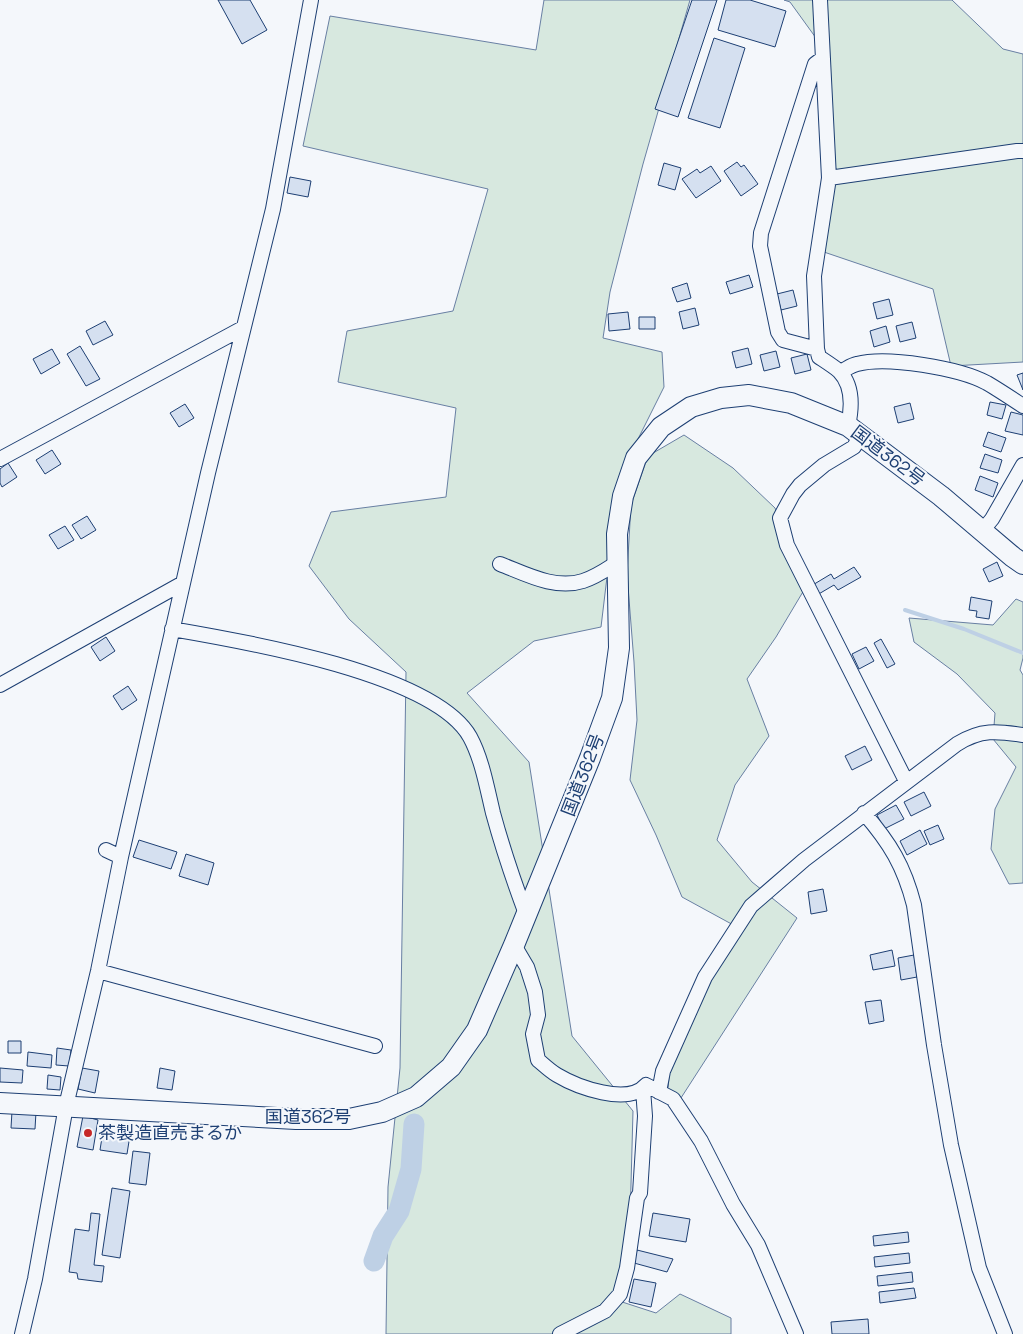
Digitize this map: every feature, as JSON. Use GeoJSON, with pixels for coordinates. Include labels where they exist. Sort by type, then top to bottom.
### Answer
{"type":"FeatureCollection","features":[{"type":"Feature","properties":{"kind":"highway","name":"国道362号"},"geometry":{"type":"LineString","coordinates":[[0,1103],[296,1119],[349,1119],[382,1112],[416,1097],[451,1067],[477,1030],[514,945],[590,758],[612,698],[619,648],[617,534],[623,496],[636,458],[661,427],[691,407],[721,398],[749,395],[791,403],[854,430],[941,496],[1023,564]]}},
{"type":"Feature","properties":{"kind":"street"},"geometry":{"type":"LineString","coordinates":[[22,1334],[35,1279],[66,1106],[98,971],[121,857],[172,629],[273,209],[311,0]]}},
{"type":"Feature","properties":{"kind":"street"},"geometry":{"type":"LineString","coordinates":[[820,0],[829,178],[814,276],[817,349],[819,357],[840,372],[848,387],[854,430],[854,447],[824,465],[800,485],[780,518],[787,545],[906,781]]}},
{"type":"Feature","properties":{"kind":"street"},"geometry":{"type":"LineString","coordinates":[[817,349],[783,340],[778,332],[760,246],[760,233],[815,64],[823,58]]}},
{"type":"Feature","properties":{"kind":"street"},"geometry":{"type":"LineString","coordinates":[[829,178],[1017,151],[1023,152]]}},
{"type":"Feature","properties":{"kind":"street"},"geometry":{"type":"LineString","coordinates":[[0,459],[243,328]]}},
{"type":"Feature","properties":{"kind":"street"},"geometry":{"type":"LineString","coordinates":[[840,372],[857,364],[880,362],[934,367],[964,374],[986,383],[1023,406]]}},
{"type":"Feature","properties":{"kind":"street"},"geometry":{"type":"LineString","coordinates":[[982,531],[992,519],[1023,465]]}},
{"type":"Feature","properties":{"kind":"street"},"geometry":{"type":"LineString","coordinates":[[500,564],[561,585],[582,582],[618,562]]}},
{"type":"Feature","properties":{"kind":"street"},"geometry":{"type":"LineString","coordinates":[[0,685],[183,583]]}},
{"type":"Feature","properties":{"kind":"street"},"geometry":{"type":"LineString","coordinates":[[172,629],[257,644],[300,654],[370,676],[412,692],[434,704],[453,718],[466,730],[480,760],[496,821],[526,914]]}},
{"type":"Feature","properties":{"kind":"street"},"geometry":{"type":"LineString","coordinates":[[659,1092],[663,1071],[705,977],[751,906],[804,860],[864,813],[970,736],[984,731],[1023,735]]}},
{"type":"Feature","properties":{"kind":"street"},"geometry":{"type":"LineString","coordinates":[[864,813],[886,838],[909,883],[951,1145],[978,1268],[1005,1334]]}},
{"type":"Feature","properties":{"kind":"street"},"geometry":{"type":"LineString","coordinates":[[106,850],[121,857]]}},
{"type":"Feature","properties":{"kind":"street"},"geometry":{"type":"LineString","coordinates":[[514,945],[527,967],[535,992],[538,1015],[533,1034],[538,1060],[558,1076],[590,1089],[616,1095],[634,1093],[643,1089],[646,1085],[672,1099],[701,1141],[725,1188],[758,1245],[796,1334]]}},
{"type":"Feature","properties":{"kind":"street"},"geometry":{"type":"LineString","coordinates":[[98,971],[375,1046]]}},
{"type":"Feature","properties":{"kind":"street"},"geometry":{"type":"LineString","coordinates":[[560,1334],[606,1311],[620,1294],[627,1268],[640,1193],[645,1116],[643,1089]]}},
{"type":"Feature","properties":{"kind":"shaded area"},"geometry":{"type":"Polygon","coordinates":[[[544,0],[690,0],[643,164],[610,292],[603,338],[662,352],[664,387],[619,477],[601,627],[534,641],[467,693],[529,762],[572,1036],[633,1111],[630,1221],[613,1299],[656,1313],[680,1294],[731,1318],[731,1334],[386,1334],[388,1187],[400,1068],[406,672],[349,619],[309,566],[331,512],[446,497],[456,408],[338,382],[347,331],[453,311],[488,189],[303,146],[330,16],[536,50],[544,0]]]}},
{"type":"Feature","properties":{"kind":"shaded area"},"geometry":{"type":"Polygon","coordinates":[[[784,0],[952,0],[1003,49],[1023,54],[1023,362],[951,366],[933,289],[818,250],[835,177],[829,56],[790,2],[784,0]]]}},
{"type":"Feature","properties":{"kind":"shaded area"},"geometry":{"type":"Polygon","coordinates":[[[684,435],[733,468],[775,508],[807,585],[776,637],[747,679],[769,736],[735,785],[717,840],[752,882],[797,918],[679,1101],[668,1090],[671,1051],[737,927],[682,897],[630,780],[637,720],[627,574],[631,505],[648,456],[684,435]]]}},
{"type":"Feature","properties":{"kind":"shaded area"},"geometry":{"type":"Polygon","coordinates":[[[1016,599],[1023,602],[1023,658],[1020,670],[1023,675],[1023,883],[1009,884],[991,849],[995,809],[1016,767],[993,739],[995,713],[957,674],[914,642],[909,618],[993,625],[1016,599]]]}},
{"type":"Feature","properties":{"kind":"building"},"geometry":{"type":"Polygon","coordinates":[[[218,0],[250,0],[267,30],[242,44],[218,0]]]}},
{"type":"Feature","properties":{"kind":"building"},"geometry":{"type":"Polygon","coordinates":[[[692,0],[717,0],[678,117],[655,109],[692,0]]]}},
{"type":"Feature","properties":{"kind":"building"},"geometry":{"type":"Polygon","coordinates":[[[726,0],[750,0],[786,11],[775,47],[718,30],[726,0]]]}},
{"type":"Feature","properties":{"kind":"building"},"geometry":{"type":"Polygon","coordinates":[[[714,38],[745,48],[720,128],[688,118],[714,38]]]}},
{"type":"Feature","properties":{"kind":"building"},"geometry":{"type":"Polygon","coordinates":[[[737,162],[741,167],[744,165],[758,184],[741,196],[724,171],[737,162]]]}},
{"type":"Feature","properties":{"kind":"building"},"geometry":{"type":"Polygon","coordinates":[[[664,163],[681,168],[675,190],[658,185],[664,163]]]}},
{"type":"Feature","properties":{"kind":"building"},"geometry":{"type":"Polygon","coordinates":[[[711,166],[721,181],[696,198],[682,179],[697,169],[700,173],[711,166]]]}},
{"type":"Feature","properties":{"kind":"building"},"geometry":{"type":"Polygon","coordinates":[[[290,177],[311,181],[308,197],[287,193],[290,177]]]}},
{"type":"Feature","properties":{"kind":"building"},"geometry":{"type":"Polygon","coordinates":[[[749,275],[753,287],[730,294],[726,282],[749,275]]]}},
{"type":"Feature","properties":{"kind":"building"},"geometry":{"type":"Polygon","coordinates":[[[687,283],[691,298],[677,302],[672,288],[687,283]]]}},
{"type":"Feature","properties":{"kind":"building"},"geometry":{"type":"Polygon","coordinates":[[[793,290],[797,306],[781,310],[777,294],[793,290]]]}},
{"type":"Feature","properties":{"kind":"building"},"geometry":{"type":"Polygon","coordinates":[[[889,299],[893,315],[877,319],[873,303],[889,299]]]}},
{"type":"Feature","properties":{"kind":"building"},"geometry":{"type":"Polygon","coordinates":[[[695,308],[699,325],[683,329],[679,312],[695,308]]]}},
{"type":"Feature","properties":{"kind":"building"},"geometry":{"type":"Polygon","coordinates":[[[628,312],[630,329],[609,331],[608,314],[628,312]]]}},
{"type":"Feature","properties":{"kind":"building"},"geometry":{"type":"Polygon","coordinates":[[[639,317],[655,317],[655,329],[639,329],[639,317]]]}},
{"type":"Feature","properties":{"kind":"building"},"geometry":{"type":"Polygon","coordinates":[[[105,321],[113,335],[93,345],[86,331],[105,321]]]}},
{"type":"Feature","properties":{"kind":"building"},"geometry":{"type":"Polygon","coordinates":[[[912,322],[916,338],[900,342],[896,326],[912,322]]]}},
{"type":"Feature","properties":{"kind":"building"},"geometry":{"type":"Polygon","coordinates":[[[886,326],[890,342],[874,347],[870,331],[886,326]]]}},
{"type":"Feature","properties":{"kind":"building"},"geometry":{"type":"Polygon","coordinates":[[[80,346],[100,379],[86,386],[67,354],[80,346]]]}},
{"type":"Feature","properties":{"kind":"building"},"geometry":{"type":"Polygon","coordinates":[[[748,348],[752,364],[736,368],[732,352],[748,348]]]}},
{"type":"Feature","properties":{"kind":"building"},"geometry":{"type":"Polygon","coordinates":[[[52,349],[60,363],[41,374],[33,359],[52,349]]]}},
{"type":"Feature","properties":{"kind":"building"},"geometry":{"type":"Polygon","coordinates":[[[776,351],[780,367],[764,371],[760,355],[776,351]]]}},
{"type":"Feature","properties":{"kind":"building"},"geometry":{"type":"Polygon","coordinates":[[[807,354],[811,370],[795,374],[791,358],[807,354]]]}},
{"type":"Feature","properties":{"kind":"building"},"geometry":{"type":"Polygon","coordinates":[[[1023,373],[1023,390],[1017,375],[1023,373]]]}},
{"type":"Feature","properties":{"kind":"building"},"geometry":{"type":"Polygon","coordinates":[[[990,402],[1006,405],[1002,419],[987,415],[990,402]]]}},
{"type":"Feature","properties":{"kind":"building"},"geometry":{"type":"Polygon","coordinates":[[[910,403],[914,419],[898,423],[894,407],[910,403]]]}},
{"type":"Feature","properties":{"kind":"building"},"geometry":{"type":"Polygon","coordinates":[[[185,404],[194,418],[179,427],[170,413],[185,404]]]}},
{"type":"Feature","properties":{"kind":"building"},"geometry":{"type":"Polygon","coordinates":[[[1011,412],[1023,415],[1023,435],[1005,431],[1011,412]]]}},
{"type":"Feature","properties":{"kind":"building"},"geometry":{"type":"Polygon","coordinates":[[[988,432],[1006,438],[1001,452],[983,446],[988,432]]]}},
{"type":"Feature","properties":{"kind":"building"},"geometry":{"type":"Polygon","coordinates":[[[52,450],[61,464],[45,474],[36,460],[52,450]]]}},
{"type":"Feature","properties":{"kind":"building"},"geometry":{"type":"Polygon","coordinates":[[[985,454],[1002,460],[998,473],[980,468],[985,454]]]}},
{"type":"Feature","properties":{"kind":"building"},"geometry":{"type":"Polygon","coordinates":[[[8,463],[17,477],[2,487],[0,483],[0,469],[8,463]]]}},
{"type":"Feature","properties":{"kind":"building"},"geometry":{"type":"Polygon","coordinates":[[[980,476],[998,483],[993,497],[975,490],[980,476]]]}},
{"type":"Feature","properties":{"kind":"building"},"geometry":{"type":"Polygon","coordinates":[[[87,516],[96,530],[81,539],[72,525],[87,516]]]}},
{"type":"Feature","properties":{"kind":"building"},"geometry":{"type":"Polygon","coordinates":[[[65,526],[74,540],[58,549],[49,535],[65,526]]]}},
{"type":"Feature","properties":{"kind":"building"},"geometry":{"type":"Polygon","coordinates":[[[997,562],[1003,576],[989,582],[983,569],[997,562]]]}},
{"type":"Feature","properties":{"kind":"building"},"geometry":{"type":"Polygon","coordinates":[[[854,567],[861,577],[838,590],[834,585],[817,595],[811,586],[831,574],[834,579],[854,567]]]}},
{"type":"Feature","properties":{"kind":"building"},"geometry":{"type":"Polygon","coordinates":[[[971,597],[992,601],[989,619],[976,617],[977,611],[969,610],[971,597]]]}},
{"type":"Feature","properties":{"kind":"building"},"geometry":{"type":"Polygon","coordinates":[[[106,637],[115,651],[100,661],[91,647],[106,637]]]}},
{"type":"Feature","properties":{"kind":"building"},"geometry":{"type":"Polygon","coordinates":[[[881,639],[895,664],[887,668],[874,643],[881,639]]]}},
{"type":"Feature","properties":{"kind":"building"},"geometry":{"type":"Polygon","coordinates":[[[866,647],[874,661],[859,669],[852,654],[866,647]]]}},
{"type":"Feature","properties":{"kind":"building"},"geometry":{"type":"Polygon","coordinates":[[[128,686],[137,700],[122,710],[113,696],[128,686]]]}},
{"type":"Feature","properties":{"kind":"building"},"geometry":{"type":"Polygon","coordinates":[[[865,746],[872,760],[852,770],[845,756],[865,746]]]}},
{"type":"Feature","properties":{"kind":"building"},"geometry":{"type":"Polygon","coordinates":[[[924,792],[931,806],[911,816],[904,802],[924,792]]]}},
{"type":"Feature","properties":{"kind":"building"},"geometry":{"type":"Polygon","coordinates":[[[896,805],[904,819],[884,829],[877,815],[896,805]]]}},
{"type":"Feature","properties":{"kind":"building"},"geometry":{"type":"Polygon","coordinates":[[[938,825],[944,839],[930,845],[924,831],[938,825]]]}},
{"type":"Feature","properties":{"kind":"building"},"geometry":{"type":"Polygon","coordinates":[[[920,830],[927,844],[907,855],[900,841],[920,830]]]}},
{"type":"Feature","properties":{"kind":"building"},"geometry":{"type":"Polygon","coordinates":[[[139,840],[177,852],[171,869],[133,857],[139,840]]]}},
{"type":"Feature","properties":{"kind":"building"},"geometry":{"type":"Polygon","coordinates":[[[186,854],[214,863],[208,885],[179,876],[186,854]]]}},
{"type":"Feature","properties":{"kind":"building"},"geometry":{"type":"Polygon","coordinates":[[[823,889],[827,911],[811,914],[808,892],[823,889]]]}},
{"type":"Feature","properties":{"kind":"building"},"geometry":{"type":"Polygon","coordinates":[[[892,950],[895,966],[873,970],[870,955],[892,950]]]}},
{"type":"Feature","properties":{"kind":"building"},"geometry":{"type":"Polygon","coordinates":[[[914,955],[917,977],[901,980],[898,958],[914,955]]]}},
{"type":"Feature","properties":{"kind":"building"},"geometry":{"type":"Polygon","coordinates":[[[881,1000],[884,1021],[869,1024],[865,1002],[881,1000]]]}},
{"type":"Feature","properties":{"kind":"building"},"geometry":{"type":"Polygon","coordinates":[[[8,1041],[21,1041],[21,1053],[8,1053],[8,1041]]]}},
{"type":"Feature","properties":{"kind":"building"},"geometry":{"type":"Polygon","coordinates":[[[57,1048],[71,1050],[69,1066],[56,1065],[57,1048]]]}},
{"type":"Feature","properties":{"kind":"building"},"geometry":{"type":"Polygon","coordinates":[[[28,1052],[52,1055],[51,1068],[27,1066],[28,1052]]]}},
{"type":"Feature","properties":{"kind":"building"},"geometry":{"type":"Polygon","coordinates":[[[0,1068],[23,1070],[22,1083],[0,1082],[0,1068]]]}},
{"type":"Feature","properties":{"kind":"building"},"geometry":{"type":"Polygon","coordinates":[[[82,1068],[99,1071],[95,1093],[78,1089],[82,1068]]]}},
{"type":"Feature","properties":{"kind":"building"},"geometry":{"type":"Polygon","coordinates":[[[160,1068],[175,1071],[172,1090],[157,1088],[160,1068]]]}},
{"type":"Feature","properties":{"kind":"building"},"geometry":{"type":"Polygon","coordinates":[[[48,1075],[61,1077],[60,1090],[47,1089],[48,1075]]]}},
{"type":"Feature","properties":{"kind":"building"},"geometry":{"type":"Polygon","coordinates":[[[12,1111],[36,1112],[35,1129],[11,1128],[12,1111]]]}},
{"type":"Feature","properties":{"kind":"building","name":"茶製造直売まるか"},"geometry":{"type":"Polygon","coordinates":[[[83,1116],[98,1120],[93,1150],[77,1147],[83,1116]]]}},
{"type":"Feature","properties":{"kind":"building"},"geometry":{"type":"Polygon","coordinates":[[[103,1131],[130,1135],[127,1154],[100,1150],[103,1131]]]}},
{"type":"Feature","properties":{"kind":"building"},"geometry":{"type":"Polygon","coordinates":[[[133,1151],[150,1153],[146,1185],[129,1183],[133,1151]]]}},
{"type":"Feature","properties":{"kind":"building"},"geometry":{"type":"Polygon","coordinates":[[[112,1188],[130,1191],[120,1258],[102,1255],[112,1188]]]}},
{"type":"Feature","properties":{"kind":"building"},"geometry":{"type":"Polygon","coordinates":[[[91,1213],[100,1214],[94,1265],[104,1266],[102,1282],[78,1279],[77,1273],[69,1272],[75,1229],[89,1231],[91,1213]]]}},
{"type":"Feature","properties":{"kind":"building"},"geometry":{"type":"Polygon","coordinates":[[[653,1213],[690,1219],[686,1242],[649,1236],[653,1213]]]}},
{"type":"Feature","properties":{"kind":"building"},"geometry":{"type":"Polygon","coordinates":[[[908,1232],[909,1242],[874,1246],[873,1236],[908,1232]]]}},
{"type":"Feature","properties":{"kind":"building"},"geometry":{"type":"Polygon","coordinates":[[[637,1250],[673,1259],[667,1272],[634,1263],[637,1250]]]}},
{"type":"Feature","properties":{"kind":"building"},"geometry":{"type":"Polygon","coordinates":[[[909,1253],[910,1263],[875,1267],[874,1257],[909,1253]]]}},
{"type":"Feature","properties":{"kind":"building"},"geometry":{"type":"Polygon","coordinates":[[[912,1272],[913,1282],[878,1286],[877,1276],[912,1272]]]}},
{"type":"Feature","properties":{"kind":"building"},"geometry":{"type":"Polygon","coordinates":[[[634,1279],[656,1283],[651,1307],[629,1302],[634,1279]]]}},
{"type":"Feature","properties":{"kind":"building"},"geometry":{"type":"Polygon","coordinates":[[[914,1288],[916,1298],[880,1303],[879,1292],[914,1288]]]}},
{"type":"Feature","properties":{"kind":"building"},"geometry":{"type":"Polygon","coordinates":[[[868,1319],[869,1334],[832,1334],[831,1322],[868,1319]]]}},
{"type":"Feature","properties":{"kind":"waterway"},"geometry":{"type":"LineString","coordinates":[[905,610],[964,629],[1023,653]]}},
{"type":"Feature","properties":{"kind":"waterway"},"geometry":{"type":"LineString","coordinates":[[374,1261],[383,1236],[399,1211],[411,1169],[414,1124]]}},
{"type":"Feature","properties":{"kind":"place","name":"茶製造直売まるか"},"geometry":{"type":"Point","coordinates":[88,1133]}}]}
